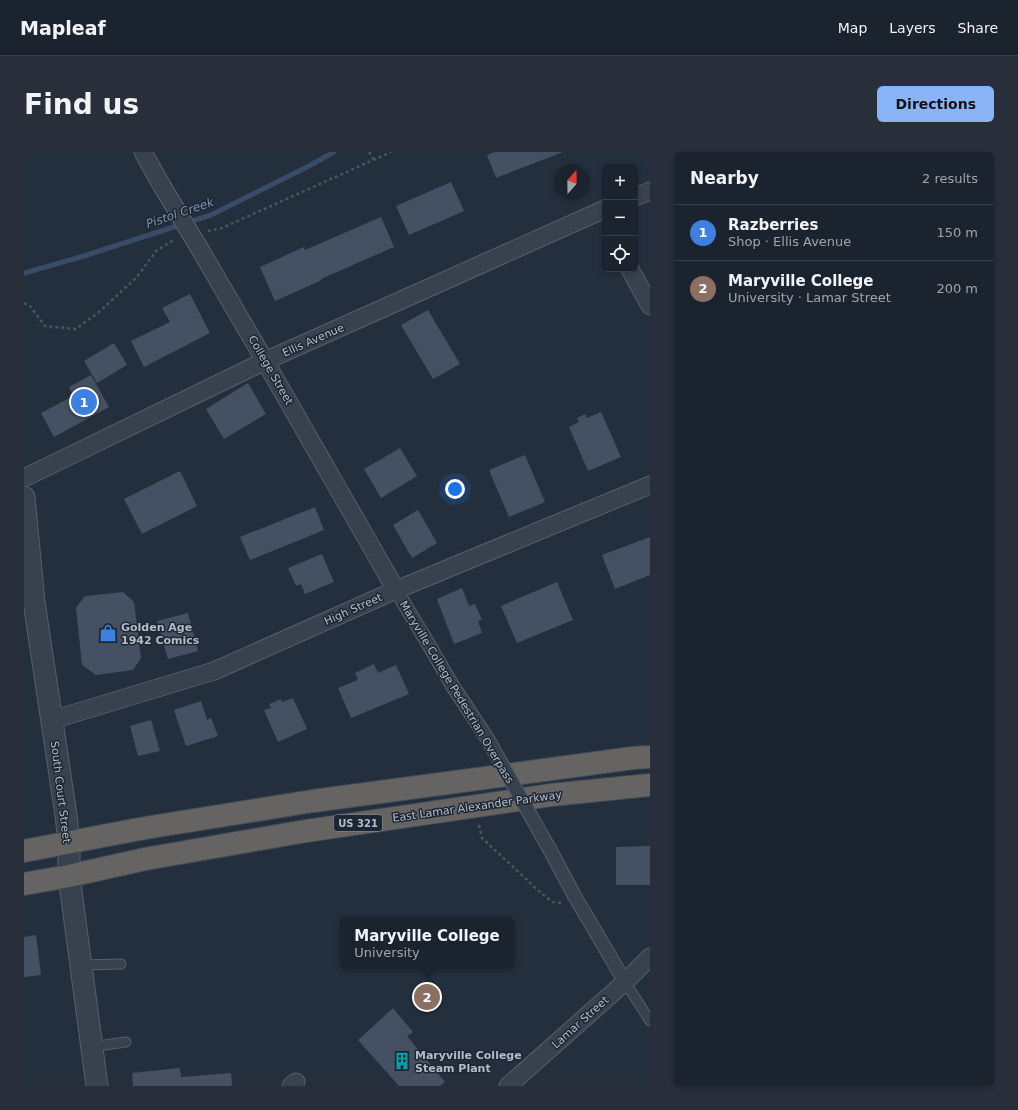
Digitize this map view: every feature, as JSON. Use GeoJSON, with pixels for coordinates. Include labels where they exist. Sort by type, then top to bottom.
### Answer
{"type":"FeatureCollection","features":[{"type":"Feature","properties":{"kind":"highway"},"geometry":{"type":"LineString","coordinates":[[24,851],[145,828],[313,801],[650,757]]}},
{"type":"Feature","properties":{"kind":"highway","name":"East Lamar Alexander Parkway"},"geometry":{"type":"LineString","coordinates":[[69,876],[145,859],[306,831],[551,795],[650,785]]}},
{"type":"Feature","properties":{"kind":"highway","name":"US 321"},"geometry":{"type":"LineString","coordinates":[[24,884],[69,876]]}},
{"type":"Feature","properties":{"kind":"street","name":"College Street"},"geometry":{"type":"LineString","coordinates":[[143,152],[396,590]]}},
{"type":"Feature","properties":{"kind":"street"},"geometry":{"type":"LineString","coordinates":[[638,196],[650,191]]}},
{"type":"Feature","properties":{"kind":"street","name":"Ellis Avenue"},"geometry":{"type":"LineString","coordinates":[[24,478],[265,361],[602,215]]}},
{"type":"Feature","properties":{"kind":"street"},"geometry":{"type":"LineString","coordinates":[[632,272],[650,306]]}},
{"type":"Feature","properties":{"kind":"street","name":"High Street"},"geometry":{"type":"LineString","coordinates":[[52,720],[214,671],[396,590],[650,485]]}},
{"type":"Feature","properties":{"kind":"street","name":"South Court Street"},"geometry":{"type":"LineString","coordinates":[[24,497],[34,602],[66,815],[69,843],[69,876],[97,1086]]}},
{"type":"Feature","properties":{"kind":"street","name":"Maryville College Pedestrian Overpass"},"geometry":{"type":"LineString","coordinates":[[396,590],[430,645],[452,685],[488,738],[574,895],[625,982]]}},
{"type":"Feature","properties":{"kind":"street","name":"Lamar Street"},"geometry":{"type":"LineString","coordinates":[[508,1086],[625,982],[650,956]]}},
{"type":"Feature","properties":{"kind":"lane"},"geometry":{"type":"LineString","coordinates":[[81,965],[121,964]]}},
{"type":"Feature","properties":{"kind":"lane"},"geometry":{"type":"LineString","coordinates":[[625,982],[650,1021]]}},
{"type":"Feature","properties":{"kind":"lane"},"geometry":{"type":"LineString","coordinates":[[91,1046],[126,1042]]}},
{"type":"Feature","properties":{"kind":"path"},"geometry":{"type":"LineString","coordinates":[[369,152],[374,160]]}},
{"type":"Feature","properties":{"kind":"path"},"geometry":{"type":"LineString","coordinates":[[222,228],[391,152]]}},
{"type":"Feature","properties":{"kind":"path"},"geometry":{"type":"LineString","coordinates":[[24,303],[30,306],[45,326],[76,330],[99,312],[136,278],[157,250],[174,240]]}},
{"type":"Feature","properties":{"kind":"path"},"geometry":{"type":"LineString","coordinates":[[479,825],[482,838],[542,894],[553,902],[562,903],[574,895]]}},
{"type":"Feature","properties":{"kind":"building"},"geometry":{"type":"Polygon","coordinates":[[[495,152],[563,152],[496,178],[487,155],[495,152]]]}},
{"type":"Feature","properties":{"kind":"building"},"geometry":{"type":"Polygon","coordinates":[[[451,182],[464,211],[409,235],[396,206],[451,182]]]}},
{"type":"Feature","properties":{"kind":"building"},"geometry":{"type":"Polygon","coordinates":[[[381,217],[394,247],[275,301],[260,267],[304,247],[305,250],[381,217]]]}},
{"type":"Feature","properties":{"kind":"building"},"geometry":{"type":"Polygon","coordinates":[[[190,294],[210,333],[144,367],[131,341],[170,322],[162,308],[190,294]]]}},
{"type":"Feature","properties":{"kind":"building"},"geometry":{"type":"Polygon","coordinates":[[[428,310],[460,364],[433,379],[401,325],[428,310]]]}},
{"type":"Feature","properties":{"kind":"building"},"geometry":{"type":"Polygon","coordinates":[[[114,343],[127,365],[97,383],[84,361],[114,343]]]}},
{"type":"Feature","properties":{"kind":"building"},"geometry":{"type":"Polygon","coordinates":[[[91,375],[109,407],[54,437],[41,413],[73,396],[69,387],[91,375]]]}},
{"type":"Feature","properties":{"kind":"building"},"geometry":{"type":"Polygon","coordinates":[[[248,383],[266,414],[224,439],[206,409],[248,383]]]}},
{"type":"Feature","properties":{"kind":"building"},"geometry":{"type":"Polygon","coordinates":[[[601,412],[621,457],[588,471],[569,427],[579,422],[577,418],[585,414],[587,418],[601,412]]]}},
{"type":"Feature","properties":{"kind":"building"},"geometry":{"type":"Polygon","coordinates":[[[400,448],[417,476],[381,498],[364,469],[400,448]]]}},
{"type":"Feature","properties":{"kind":"building"},"geometry":{"type":"Polygon","coordinates":[[[525,455],[545,502],[509,517],[489,470],[525,455]]]}},
{"type":"Feature","properties":{"kind":"building"},"geometry":{"type":"Polygon","coordinates":[[[180,471],[197,506],[142,534],[124,499],[180,471]]]}},
{"type":"Feature","properties":{"kind":"building"},"geometry":{"type":"Polygon","coordinates":[[[315,507],[324,530],[250,560],[240,537],[315,507]]]}},
{"type":"Feature","properties":{"kind":"building"},"geometry":{"type":"Polygon","coordinates":[[[418,510],[437,543],[412,558],[393,525],[418,510]]]}},
{"type":"Feature","properties":{"kind":"building"},"geometry":{"type":"Polygon","coordinates":[[[650,537],[650,575],[615,589],[602,555],[650,537]]]}},
{"type":"Feature","properties":{"kind":"building"},"geometry":{"type":"Polygon","coordinates":[[[322,554],[334,582],[305,594],[301,584],[296,586],[288,568],[322,554]]]}},
{"type":"Feature","properties":{"kind":"building"},"geometry":{"type":"Polygon","coordinates":[[[557,582],[573,620],[517,643],[501,606],[557,582]]]}},
{"type":"Feature","properties":{"kind":"building"},"geometry":{"type":"Polygon","coordinates":[[[462,588],[469,606],[475,604],[482,620],[478,621],[482,633],[454,644],[437,599],[462,588]]]}},
{"type":"Feature","properties":{"kind":"building","name":"Golden Age 1942 Comics"},"geometry":{"type":"Polygon","coordinates":[[[123,592],[134,602],[141,658],[133,670],[96,675],[82,665],[76,608],[85,596],[123,592]]]}},
{"type":"Feature","properties":{"kind":"building"},"geometry":{"type":"Polygon","coordinates":[[[188,613],[198,651],[168,659],[157,621],[188,613]]]}},
{"type":"Feature","properties":{"kind":"building"},"geometry":{"type":"Polygon","coordinates":[[[374,664],[378,673],[396,665],[409,694],[351,718],[338,688],[358,680],[355,673],[374,664]]]}},
{"type":"Feature","properties":{"kind":"building"},"geometry":{"type":"Polygon","coordinates":[[[293,698],[307,729],[278,742],[264,710],[271,708],[269,704],[281,699],[282,702],[293,698]]]}},
{"type":"Feature","properties":{"kind":"building"},"geometry":{"type":"Polygon","coordinates":[[[201,701],[207,720],[211,718],[218,736],[186,746],[174,710],[201,701]]]}},
{"type":"Feature","properties":{"kind":"building"},"geometry":{"type":"Polygon","coordinates":[[[151,720],[160,751],[138,756],[130,726],[151,720]]]}},
{"type":"Feature","properties":{"kind":"building"},"geometry":{"type":"Polygon","coordinates":[[[650,846],[650,885],[616,885],[616,847],[650,846]]]}},
{"type":"Feature","properties":{"kind":"building"},"geometry":{"type":"Polygon","coordinates":[[[36,935],[41,975],[24,977],[24,937],[36,935]]]}},
{"type":"Feature","properties":{"kind":"building","name":"Maryville College Steam Plant"},"geometry":{"type":"Polygon","coordinates":[[[393,1008],[413,1032],[407,1036],[445,1082],[440,1086],[399,1086],[358,1040],[393,1008]]]}},
{"type":"Feature","properties":{"kind":"building"},"geometry":{"type":"Polygon","coordinates":[[[180,1068],[181,1077],[231,1073],[232,1086],[133,1086],[132,1073],[180,1068]]]}},
{"type":"Feature","properties":{"kind":"waterway","name":"Pistol Creek"},"geometry":{"type":"LineString","coordinates":[[24,273],[84,256],[211,215],[334,152]]}},
{"type":"Feature","properties":{"kind":"place","name":"Razberries"},"geometry":{"type":"Point","coordinates":[84,402]}},
{"type":"Feature","properties":{"kind":"place","name":"Golden Age 1942 Comics"},"geometry":{"type":"Point","coordinates":[108,633]}},
{"type":"Feature","properties":{"kind":"place","name":"Maryville College"},"geometry":{"type":"Point","coordinates":[427,997]}},
{"type":"Feature","properties":{"kind":"place","name":"Maryville College Steam Plant"},"geometry":{"type":"Point","coordinates":[402,1061]}}]}
